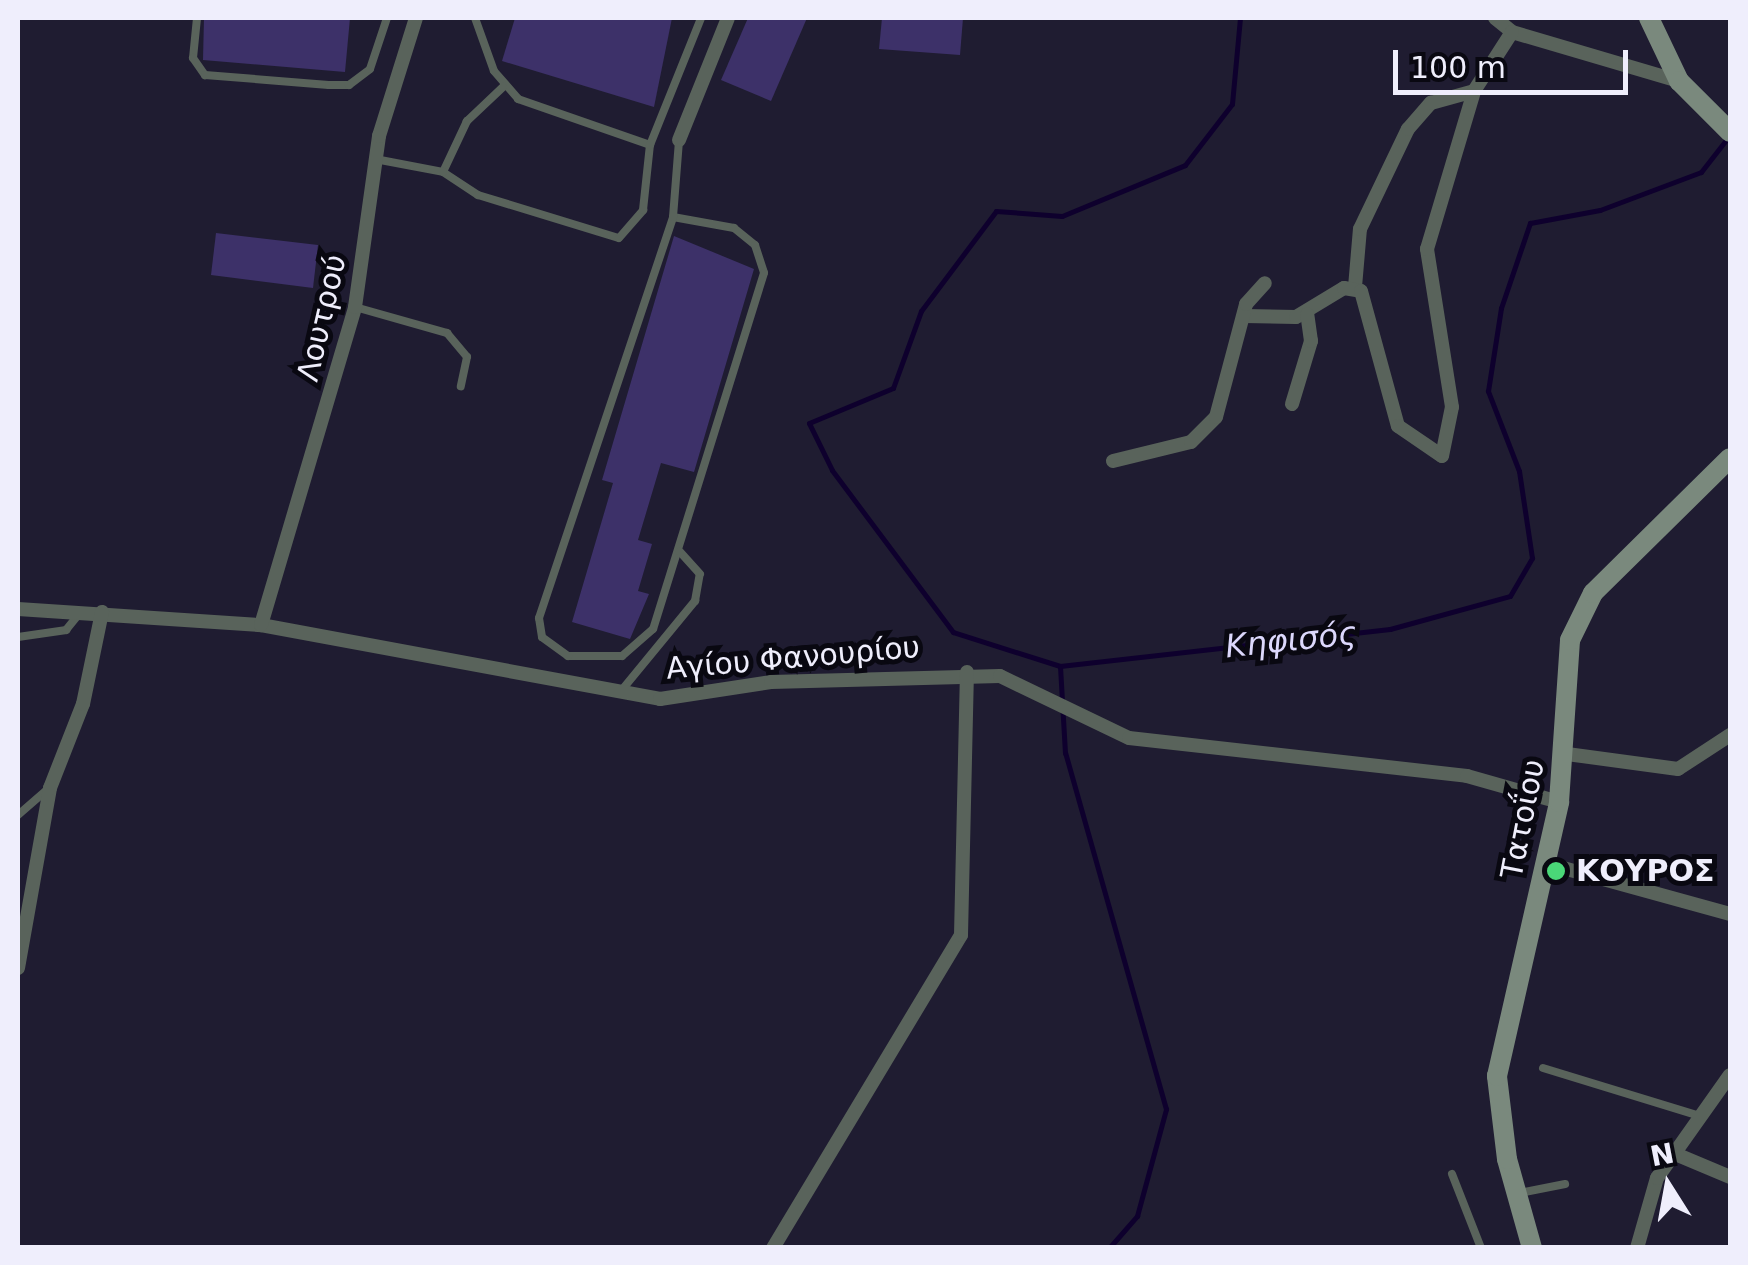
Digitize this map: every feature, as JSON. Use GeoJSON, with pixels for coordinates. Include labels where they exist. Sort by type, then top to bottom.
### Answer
{"type":"FeatureCollection","features":[{"type":"Feature","properties":{"kind":"main road"},"geometry":{"type":"LineString","coordinates":[[1649,18],[1679,81],[1730,132]]}},
{"type":"Feature","properties":{"kind":"main road","name":"Τατοΐου"},"geometry":{"type":"LineString","coordinates":[[1532,1248],[1516,1194],[1497,1076],[1559,802],[1567,754],[1578,615],[1730,458]]}},
{"type":"Feature","properties":{"kind":"street","name":"Λουτρού"},"geometry":{"type":"LineString","coordinates":[[260,625],[355,308],[375,159],[416,18]]}},
{"type":"Feature","properties":{"kind":"street"},"geometry":{"type":"LineString","coordinates":[[1495,18],[1512,32],[1679,81]]}},
{"type":"Feature","properties":{"kind":"street"},"geometry":{"type":"LineString","coordinates":[[679,140],[724,19]]}},
{"type":"Feature","properties":{"kind":"street"},"geometry":{"type":"LineString","coordinates":[[1474,92],[1430,104],[1408,129],[1360,228],[1355,287],[1398,426],[1442,456],[1452,406],[1427,249],[1474,92],[1512,32]]}},
{"type":"Feature","properties":{"kind":"street"},"geometry":{"type":"LineString","coordinates":[[1113,460],[1202,431],[1227,396],[1244,316],[1266,283]]}},
{"type":"Feature","properties":{"kind":"street"},"geometry":{"type":"LineString","coordinates":[[1244,316],[1307,314],[1355,287]]}},
{"type":"Feature","properties":{"kind":"street"},"geometry":{"type":"LineString","coordinates":[[1292,404],[1310,341],[1307,314]]}},
{"type":"Feature","properties":{"kind":"street","name":"Αγίου Φανουρίου"},"geometry":{"type":"LineString","coordinates":[[18,608],[260,625],[494,661],[618,693],[660,699],[736,684],[968,672],[1024,680],[1091,725],[1164,745],[1515,784],[1559,802]]}},
{"type":"Feature","properties":{"kind":"street"},"geometry":{"type":"LineString","coordinates":[[18,968],[50,788],[83,704],[102,612]]}},
{"type":"Feature","properties":{"kind":"street"},"geometry":{"type":"LineString","coordinates":[[773,1248],[960,935],[968,672]]}},
{"type":"Feature","properties":{"kind":"street"},"geometry":{"type":"LineString","coordinates":[[1567,754],[1678,770],[1730,735]]}},
{"type":"Feature","properties":{"kind":"street"},"geometry":{"type":"LineString","coordinates":[[1546,864],[1730,914]]}},
{"type":"Feature","properties":{"kind":"street"},"geometry":{"type":"LineString","coordinates":[[1637,1248],[1643,1208],[1697,1115],[1730,1075]]}},
{"type":"Feature","properties":{"kind":"street"},"geometry":{"type":"LineString","coordinates":[[1673,1153],[1730,1177]]}},
{"type":"Feature","properties":{"kind":"lane"},"geometry":{"type":"LineString","coordinates":[[197,18],[193,58],[205,75],[329,85],[349,84],[370,69],[387,18]]}},
{"type":"Feature","properties":{"kind":"lane"},"geometry":{"type":"LineString","coordinates":[[475,18],[504,87],[562,120],[650,145]]}},
{"type":"Feature","properties":{"kind":"lane"},"geometry":{"type":"LineString","coordinates":[[375,159],[443,172],[478,195],[619,238],[643,210],[650,145],[702,18]]}},
{"type":"Feature","properties":{"kind":"lane"},"geometry":{"type":"LineString","coordinates":[[443,172],[467,121],[504,87]]}},
{"type":"Feature","properties":{"kind":"lane"},"geometry":{"type":"LineString","coordinates":[[673,216],[734,228],[755,245],[764,273],[680,552],[638,648],[589,660],[542,638],[539,618],[673,216],[679,140]]}},
{"type":"Feature","properties":{"kind":"lane"},"geometry":{"type":"LineString","coordinates":[[355,308],[447,333],[467,357],[460,386]]}},
{"type":"Feature","properties":{"kind":"lane"},"geometry":{"type":"LineString","coordinates":[[618,693],[695,601],[700,574],[680,552]]}},
{"type":"Feature","properties":{"kind":"lane"},"geometry":{"type":"LineString","coordinates":[[18,637],[66,630],[81,612]]}},
{"type":"Feature","properties":{"kind":"lane"},"geometry":{"type":"LineString","coordinates":[[18,815],[50,788]]}},
{"type":"Feature","properties":{"kind":"lane"},"geometry":{"type":"LineString","coordinates":[[1543,1068],[1697,1115]]}},
{"type":"Feature","properties":{"kind":"lane"},"geometry":{"type":"LineString","coordinates":[[1452,1174],[1481,1248]]}},
{"type":"Feature","properties":{"kind":"lane"},"geometry":{"type":"LineString","coordinates":[[1516,1194],[1565,1184]]}},
{"type":"Feature","properties":{"kind":"building"},"geometry":{"type":"Polygon","coordinates":[[[204,18],[350,18],[345,72],[203,60],[204,18]]]}},
{"type":"Feature","properties":{"kind":"building"},"geometry":{"type":"Polygon","coordinates":[[[515,18],[672,18],[654,107],[502,61],[515,18]]]}},
{"type":"Feature","properties":{"kind":"building"},"geometry":{"type":"Polygon","coordinates":[[[748,18],[807,18],[771,101],[721,80],[748,18]]]}},
{"type":"Feature","properties":{"kind":"building"},"geometry":{"type":"Polygon","coordinates":[[[882,18],[963,18],[960,55],[879,49],[882,18]]]}},
{"type":"Feature","properties":{"kind":"building"},"geometry":{"type":"Polygon","coordinates":[[[216,233],[318,245],[313,288],[211,275],[216,233]]]}},
{"type":"Feature","properties":{"kind":"building"},"geometry":{"type":"Polygon","coordinates":[[[674,236],[754,269],[694,472],[661,463],[638,540],[652,544],[638,591],[649,594],[630,639],[572,622],[613,483],[602,480],[674,236]]]}},
{"type":"Feature","properties":{"kind":"waterway"},"geometry":{"type":"LineString","coordinates":[[1060,666],[953,632],[832,470],[809,423],[893,388],[921,311],[996,211],[1062,216],[1185,165],[1232,104],[1240,18]]}},
{"type":"Feature","properties":{"kind":"waterway","name":"Κηφισός"},"geometry":{"type":"LineString","coordinates":[[1109,1248],[1137,1216],[1166,1109],[1065,753],[1060,666],[1390,629],[1510,596],[1532,558],[1519,471],[1488,391],[1501,308],[1530,223],[1600,210],[1701,172],[1729,136]]}},
{"type":"Feature","properties":{"kind":"place","name":"ΚΟΥΡΟΣ"},"geometry":{"type":"Point","coordinates":[1556,871]}}]}
